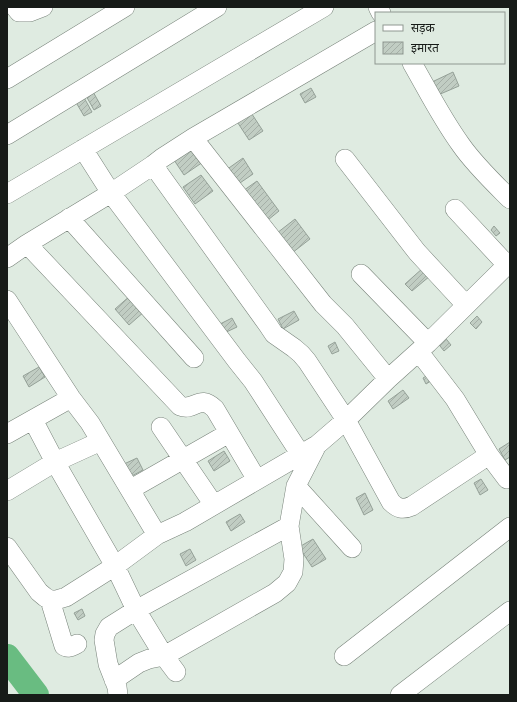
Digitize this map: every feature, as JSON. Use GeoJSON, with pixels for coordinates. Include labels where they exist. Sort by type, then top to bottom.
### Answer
{"type":"FeatureCollection","features":[{"type":"Feature","properties":{"kind":"street"},"geometry":{"type":"LineString","coordinates":[[15,7],[19,12],[30,12],[43,7]]}},
{"type":"Feature","properties":{"kind":"street"},"geometry":{"type":"LineString","coordinates":[[7,79],[125,7]]}},
{"type":"Feature","properties":{"kind":"street"},"geometry":{"type":"LineString","coordinates":[[7,136],[217,7]]}},
{"type":"Feature","properties":{"kind":"street"},"geometry":{"type":"LineString","coordinates":[[7,194],[324,7]]}},
{"type":"Feature","properties":{"kind":"street"},"geometry":{"type":"LineString","coordinates":[[7,258],[153,166],[162,158],[193,138],[375,32]]}},
{"type":"Feature","properties":{"kind":"street"},"geometry":{"type":"LineString","coordinates":[[413,64],[448,126],[462,146],[476,164],[510,199]]}},
{"type":"Feature","properties":{"kind":"street"},"geometry":{"type":"LineString","coordinates":[[193,138],[323,304],[345,326],[388,379]]}},
{"type":"Feature","properties":{"kind":"street"},"geometry":{"type":"LineString","coordinates":[[83,149],[111,193],[253,381],[301,455]]}},
{"type":"Feature","properties":{"kind":"street"},"geometry":{"type":"LineString","coordinates":[[345,159],[417,252],[466,306]]}},
{"type":"Feature","properties":{"kind":"street"},"geometry":{"type":"LineString","coordinates":[[153,166],[274,334],[294,348],[307,361],[346,420],[391,502],[395,506],[400,508],[412,506],[489,455]]}},
{"type":"Feature","properties":{"kind":"street"},"geometry":{"type":"LineString","coordinates":[[7,547],[39,592],[50,600],[66,597],[115,566],[157,535],[185,522],[317,445],[424,347],[508,264],[455,208]]}},
{"type":"Feature","properties":{"kind":"street"},"geometry":{"type":"LineString","coordinates":[[69,218],[194,358]]}},
{"type":"Feature","properties":{"kind":"street"},"geometry":{"type":"LineString","coordinates":[[27,244],[180,406],[184,408],[203,402],[211,404],[257,480]]}},
{"type":"Feature","properties":{"kind":"street"},"geometry":{"type":"LineString","coordinates":[[361,274],[424,347],[489,455],[507,479]]}},
{"type":"Feature","properties":{"kind":"street"},"geometry":{"type":"LineString","coordinates":[[7,300],[71,398],[90,423],[131,489],[157,535]]}},
{"type":"Feature","properties":{"kind":"street"},"geometry":{"type":"LineString","coordinates":[[7,434],[71,398]]}},
{"type":"Feature","properties":{"kind":"street"},"geometry":{"type":"LineString","coordinates":[[33,420],[55,462],[115,566],[136,610],[164,656],[176,672]]}},
{"type":"Feature","properties":{"kind":"street"},"geometry":{"type":"LineString","coordinates":[[161,427],[214,505]]}},
{"type":"Feature","properties":{"kind":"street"},"geometry":{"type":"LineString","coordinates":[[131,489],[228,433]]}},
{"type":"Feature","properties":{"kind":"street"},"geometry":{"type":"LineString","coordinates":[[7,491],[55,462],[101,441]]}},
{"type":"Feature","properties":{"kind":"street"},"geometry":{"type":"LineString","coordinates":[[289,526],[136,610],[109,628],[105,634],[104,640],[108,664],[116,687],[139,663],[164,656],[275,593],[287,583],[292,572],[294,559],[289,526],[296,486],[317,445]]}},
{"type":"Feature","properties":{"kind":"street"},"geometry":{"type":"LineString","coordinates":[[296,486],[352,548]]}},
{"type":"Feature","properties":{"kind":"street"},"geometry":{"type":"LineString","coordinates":[[344,656],[510,527]]}},
{"type":"Feature","properties":{"kind":"street"},"geometry":{"type":"LineString","coordinates":[[50,600],[64,646],[69,648],[77,644]]}},
{"type":"Feature","properties":{"kind":"street"},"geometry":{"type":"LineString","coordinates":[[400,695],[510,611]]}},
{"type":"Feature","properties":{"kind":"building"},"geometry":{"type":"Polygon","coordinates":[[[453,72],[459,86],[438,95],[432,82],[453,72]]]}},
{"type":"Feature","properties":{"kind":"building"},"geometry":{"type":"Polygon","coordinates":[[[311,88],[316,97],[305,103],[300,94],[311,88]]]}},
{"type":"Feature","properties":{"kind":"building"},"geometry":{"type":"Polygon","coordinates":[[[92,90],[101,106],[94,110],[85,94],[92,90]]]}},
{"type":"Feature","properties":{"kind":"building"},"geometry":{"type":"Polygon","coordinates":[[[82,94],[92,112],[84,116],[74,99],[82,94]]]}},
{"type":"Feature","properties":{"kind":"building"},"geometry":{"type":"Polygon","coordinates":[[[248,108],[263,131],[249,140],[234,117],[248,108]]]}},
{"type":"Feature","properties":{"kind":"building"},"geometry":{"type":"Polygon","coordinates":[[[189,141],[203,162],[184,175],[170,154],[189,141]]]}},
{"type":"Feature","properties":{"kind":"building"},"geometry":{"type":"Polygon","coordinates":[[[243,158],[253,174],[237,185],[226,170],[243,158]]]}},
{"type":"Feature","properties":{"kind":"building"},"geometry":{"type":"Polygon","coordinates":[[[201,175],[213,191],[195,204],[183,187],[201,175]]]}},
{"type":"Feature","properties":{"kind":"building"},"geometry":{"type":"Polygon","coordinates":[[[257,181],[279,211],[263,224],[240,193],[257,181]]]}},
{"type":"Feature","properties":{"kind":"building"},"geometry":{"type":"Polygon","coordinates":[[[295,219],[310,239],[292,253],[277,233],[295,219]]]}},
{"type":"Feature","properties":{"kind":"building"},"geometry":{"type":"Polygon","coordinates":[[[494,226],[500,233],[496,236],[491,230],[494,226]]]}},
{"type":"Feature","properties":{"kind":"building"},"geometry":{"type":"Polygon","coordinates":[[[423,268],[430,276],[412,291],[405,284],[423,268]]]}},
{"type":"Feature","properties":{"kind":"building"},"geometry":{"type":"Polygon","coordinates":[[[131,295],[145,311],[129,325],[115,309],[131,295]]]}},
{"type":"Feature","properties":{"kind":"building"},"geometry":{"type":"Polygon","coordinates":[[[294,311],[299,320],[283,329],[278,319],[294,311]]]}},
{"type":"Feature","properties":{"kind":"building"},"geometry":{"type":"Polygon","coordinates":[[[477,316],[482,322],[476,329],[470,323],[477,316]]]}},
{"type":"Feature","properties":{"kind":"building"},"geometry":{"type":"Polygon","coordinates":[[[232,318],[237,327],[220,335],[216,326],[232,318]]]}},
{"type":"Feature","properties":{"kind":"building"},"geometry":{"type":"Polygon","coordinates":[[[443,335],[451,345],[444,351],[436,341],[443,335]]]}},
{"type":"Feature","properties":{"kind":"building"},"geometry":{"type":"Polygon","coordinates":[[[335,342],[339,351],[332,354],[328,346],[335,342]]]}},
{"type":"Feature","properties":{"kind":"building"},"geometry":{"type":"Polygon","coordinates":[[[39,367],[45,377],[29,387],[23,376],[39,367]]]}},
{"type":"Feature","properties":{"kind":"building"},"geometry":{"type":"Polygon","coordinates":[[[431,373],[434,379],[426,384],[423,378],[431,373]]]}},
{"type":"Feature","properties":{"kind":"building"},"geometry":{"type":"Polygon","coordinates":[[[403,390],[409,398],[393,409],[388,401],[403,390]]]}},
{"type":"Feature","properties":{"kind":"building"},"geometry":{"type":"Polygon","coordinates":[[[510,442],[510,457],[505,460],[499,449],[510,442]]]}},
{"type":"Feature","properties":{"kind":"building"},"geometry":{"type":"Polygon","coordinates":[[[224,451],[230,461],[214,471],[208,461],[224,451]]]}},
{"type":"Feature","properties":{"kind":"building"},"geometry":{"type":"Polygon","coordinates":[[[137,458],[143,470],[130,477],[124,464],[137,458]]]}},
{"type":"Feature","properties":{"kind":"building"},"geometry":{"type":"Polygon","coordinates":[[[481,479],[488,490],[480,495],[474,483],[481,479]]]}},
{"type":"Feature","properties":{"kind":"building"},"geometry":{"type":"Polygon","coordinates":[[[365,493],[373,510],[364,515],[356,498],[365,493]]]}},
{"type":"Feature","properties":{"kind":"building"},"geometry":{"type":"Polygon","coordinates":[[[240,514],[245,522],[231,531],[226,522],[240,514]]]}},
{"type":"Feature","properties":{"kind":"building"},"geometry":{"type":"Polygon","coordinates":[[[313,539],[326,559],[312,567],[299,547],[313,539]]]}},
{"type":"Feature","properties":{"kind":"building"},"geometry":{"type":"Polygon","coordinates":[[[190,549],[196,560],[186,566],[180,554],[190,549]]]}},
{"type":"Feature","properties":{"kind":"building"},"geometry":{"type":"Polygon","coordinates":[[[82,609],[85,616],[78,620],[74,613],[82,609]]]}},
{"type":"Feature","properties":{"kind":"waterway"},"geometry":{"type":"LineString","coordinates":[[7,657],[36,695]]}}]}
